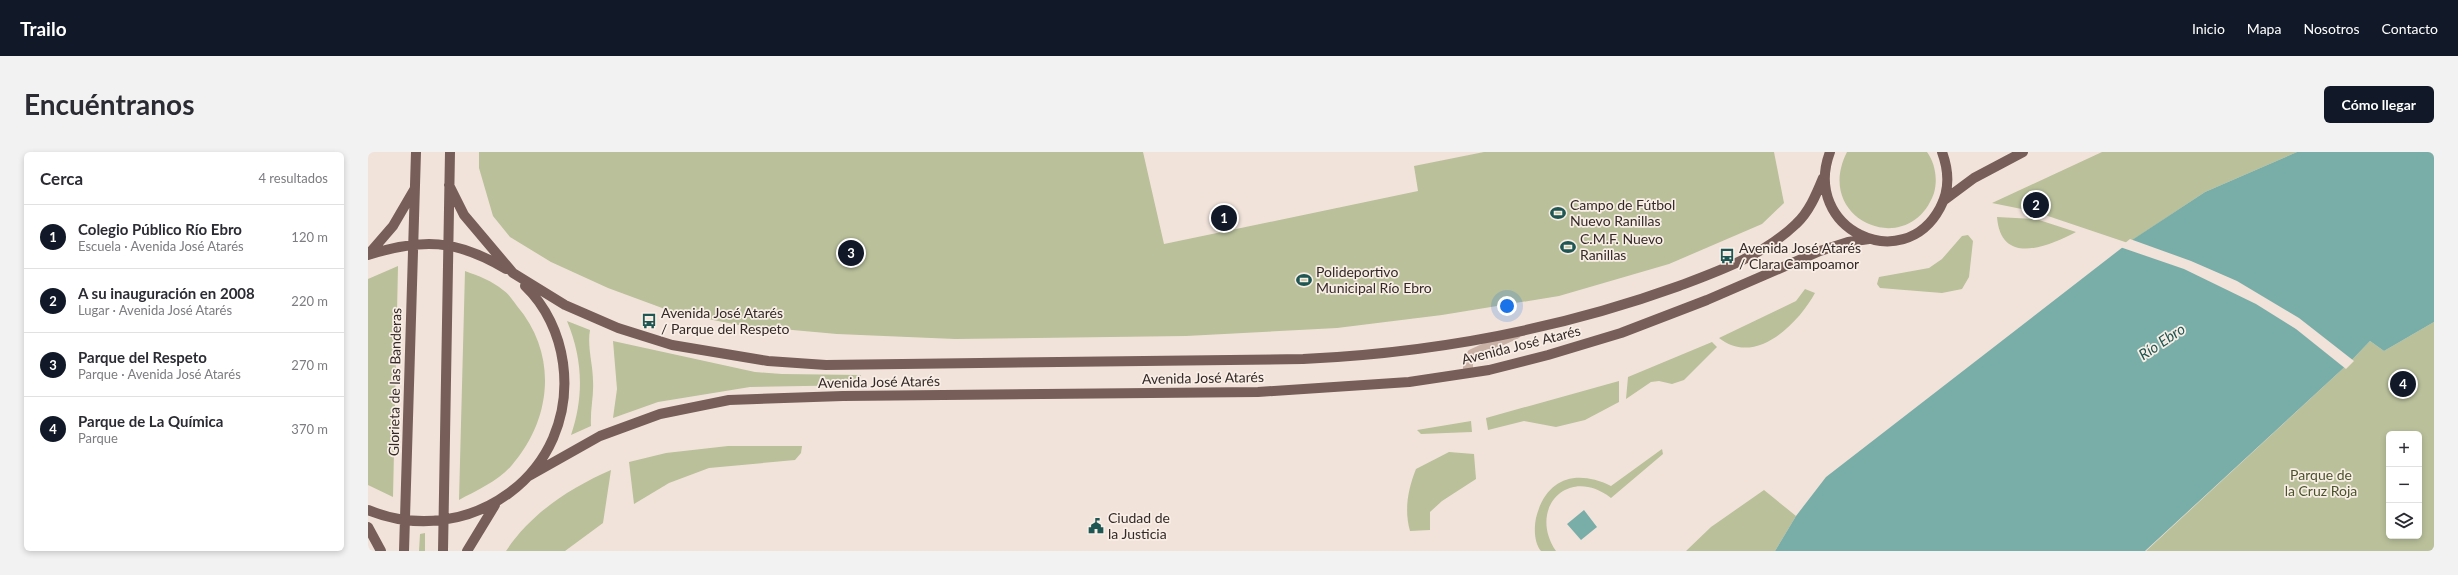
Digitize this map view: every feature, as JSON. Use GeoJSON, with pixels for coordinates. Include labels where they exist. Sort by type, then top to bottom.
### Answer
{"type":"FeatureCollection","features":[{"type":"Feature","properties":{"kind":"main road","name":"Glorieta de las Banderas"},"geometry":{"type":"LineString","coordinates":[[404,551],[416,152]]}},
{"type":"Feature","properties":{"kind":"main road"},"geometry":{"type":"LineString","coordinates":[[443,551],[450,152]]}},
{"type":"Feature","properties":{"kind":"main road"},"geometry":{"type":"LineString","coordinates":[[1830,152],[1824,178],[1826,198],[1836,216],[1851,230],[1869,239],[1884,241],[1899,240],[1913,234],[1926,226],[1936,215],[1943,202],[1948,177],[1942,152]]}},
{"type":"Feature","properties":{"kind":"main road"},"geometry":{"type":"LineString","coordinates":[[1943,202],[1974,178],[2023,152]]}},
{"type":"Feature","properties":{"kind":"main road","name":"Avenida José Atarés"},"geometry":{"type":"LineString","coordinates":[[513,273],[565,305],[645,337],[728,356],[799,364],[1311,359],[1371,356],[1518,333],[1648,297],[1731,265],[1777,240],[1795,225],[1809,208],[1824,178]]}},
{"type":"Feature","properties":{"kind":"main road"},"geometry":{"type":"LineString","coordinates":[[368,510],[406,520],[443,521],[467,516],[495,504],[529,476],[554,438],[563,409],[565,379],[561,349],[551,320],[534,294],[513,273],[464,215],[450,185]]}},
{"type":"Feature","properties":{"kind":"main road"},"geometry":{"type":"LineString","coordinates":[[368,255],[393,226],[415,188]]}},
{"type":"Feature","properties":{"kind":"main road","name":"Avenida José Atarés"},"geometry":{"type":"LineString","coordinates":[[529,476],[600,436],[660,414],[729,400],[843,396],[1258,392],[1372,385],[1468,373],[1548,356],[1621,333],[1707,300],[1820,251],[1848,242],[1869,239]]}},
{"type":"Feature","properties":{"kind":"main road"},"geometry":{"type":"LineString","coordinates":[[368,255],[413,243],[448,244],[482,255],[513,273]]}},
{"type":"Feature","properties":{"kind":"main road"},"geometry":{"type":"LineString","coordinates":[[467,551],[495,504]]}},
{"type":"Feature","properties":{"kind":"main road"},"geometry":{"type":"LineString","coordinates":[[368,527],[381,551]]}},
{"type":"Feature","properties":{"kind":"lane"},"geometry":{"type":"LineString","coordinates":[[1468,373],[1468,363],[1472,354],[1518,333]]}},
{"type":"Feature","properties":{"kind":"green space"},"geometry":{"type":"Polygon","coordinates":[[[479,152],[1143,152],[1164,244],[1418,191],[1414,166],[1484,152],[1774,152],[1784,203],[1762,224],[1669,264],[1559,296],[1442,315],[1337,328],[1186,336],[955,339],[837,334],[738,325],[673,312],[608,288],[551,262],[510,237],[493,216],[479,168],[479,152]]]}},
{"type":"Feature","properties":{"kind":"green space"},"geometry":{"type":"Polygon","coordinates":[[[1847,152],[1927,152],[1934,166],[1936,182],[1934,193],[1922,214],[1905,225],[1887,228],[1868,224],[1853,213],[1842,197],[1840,176],[1847,152]]]}},
{"type":"Feature","properties":{"kind":"green space"},"geometry":{"type":"Polygon","coordinates":[[[2102,152],[2297,152],[2205,192],[2128,243],[2036,212],[1992,203],[2102,152]]]}},
{"type":"Feature","properties":{"kind":"green space"},"geometry":{"type":"Polygon","coordinates":[[[1997,217],[2036,219],[2076,232],[2053,243],[2040,247],[2017,247],[2007,242],[2000,233],[1997,217]]]}},
{"type":"Feature","properties":{"kind":"green space"},"geometry":{"type":"Polygon","coordinates":[[[1968,235],[1973,241],[1969,277],[1962,289],[1942,293],[1880,288],[1877,284],[1879,277],[1929,268],[1942,259],[1962,236],[1968,235]]]}},
{"type":"Feature","properties":{"kind":"green space"},"geometry":{"type":"Polygon","coordinates":[[[398,266],[393,497],[368,485],[368,279],[398,266]]]}},
{"type":"Feature","properties":{"kind":"green space"},"geometry":{"type":"Polygon","coordinates":[[[465,271],[490,281],[499,287],[509,296],[530,325],[539,345],[544,365],[545,386],[542,407],[535,428],[525,447],[512,465],[501,476],[459,500],[465,271]]]}},
{"type":"Feature","properties":{"kind":"green space"},"geometry":{"type":"Polygon","coordinates":[[[1805,289],[1815,293],[1798,317],[1787,329],[1774,338],[1761,345],[1747,348],[1733,346],[1719,338],[1796,301],[1805,289]]]}},
{"type":"Feature","properties":{"kind":"green space"},"geometry":{"type":"Polygon","coordinates":[[[567,321],[590,330],[589,343],[593,375],[591,426],[571,435],[578,406],[580,378],[576,350],[567,321]]]}},
{"type":"Feature","properties":{"kind":"green space","name":"Parque de la Cruz Roja"},"geometry":{"type":"Polygon","coordinates":[[[2434,322],[2434,551],[2146,551],[2349,363],[2370,341],[2384,351],[2434,322]]]}},
{"type":"Feature","properties":{"kind":"green space"},"geometry":{"type":"Polygon","coordinates":[[[613,341],[755,372],[782,374],[861,375],[860,385],[750,387],[658,402],[613,418],[617,389],[613,341]]]}},
{"type":"Feature","properties":{"kind":"green space"},"geometry":{"type":"Polygon","coordinates":[[[1712,342],[1717,347],[1684,380],[1672,384],[1659,381],[1651,382],[1626,399],[1628,377],[1712,342]]]}},
{"type":"Feature","properties":{"kind":"green space"},"geometry":{"type":"Polygon","coordinates":[[[1619,381],[1619,402],[1585,420],[1556,427],[1524,421],[1488,430],[1486,418],[1619,381]]]}},
{"type":"Feature","properties":{"kind":"green space"},"geometry":{"type":"Polygon","coordinates":[[[1471,421],[1472,432],[1421,434],[1417,430],[1471,421]]]}},
{"type":"Feature","properties":{"kind":"green space"},"geometry":{"type":"Polygon","coordinates":[[[728,446],[802,446],[801,453],[795,460],[709,468],[669,483],[634,504],[629,462],[666,453],[728,446]]]}},
{"type":"Feature","properties":{"kind":"green space"},"geometry":{"type":"Polygon","coordinates":[[[1662,449],[1663,454],[1611,498],[1595,489],[1581,486],[1567,489],[1557,496],[1550,507],[1546,520],[1548,535],[1556,551],[1541,551],[1537,544],[1535,535],[1536,518],[1541,504],[1547,494],[1555,486],[1564,481],[1575,478],[1586,478],[1611,486],[1662,449]]]}},
{"type":"Feature","properties":{"kind":"green space"},"geometry":{"type":"Polygon","coordinates":[[[1449,452],[1474,454],[1476,479],[1442,501],[1430,512],[1430,530],[1410,531],[1407,507],[1411,484],[1416,469],[1449,452]]]}},
{"type":"Feature","properties":{"kind":"green space"},"geometry":{"type":"Polygon","coordinates":[[[611,470],[603,523],[565,551],[506,551],[516,537],[539,513],[581,485],[611,470]]]}},
{"type":"Feature","properties":{"kind":"green space"},"geometry":{"type":"Polygon","coordinates":[[[1764,490],[1796,516],[1775,551],[1686,551],[1711,527],[1764,490]]]}},
{"type":"Feature","properties":{"kind":"green space"},"geometry":{"type":"Polygon","coordinates":[[[425,533],[425,551],[419,551],[420,534],[425,533]]]}},
{"type":"Feature","properties":{"kind":"water","name":"Río Ebro"},"geometry":{"type":"Polygon","coordinates":[[[2297,152],[2434,152],[2434,322],[2384,351],[2370,341],[2349,363],[2145,551],[1775,551],[1796,516],[1826,477],[2132,240],[2205,192],[2297,152]]]}},
{"type":"Feature","properties":{"kind":"water"},"geometry":{"type":"Polygon","coordinates":[[[1584,510],[1597,527],[1581,540],[1567,524],[1584,510]]]}},
{"type":"Feature","properties":{"kind":"pier"},"geometry":{"type":"Polygon","coordinates":[[[2130,239],[2191,261],[2237,281],[2299,318],[2354,361],[2346,369],[2296,329],[2256,304],[2184,269],[2120,247],[2130,239]]]}},
{"type":"Feature","properties":{"kind":"place","name":"A su inauguración en 2008"},"geometry":{"type":"Point","coordinates":[2036,205]}},
{"type":"Feature","properties":{"kind":"place","name":"Campo de Fútbol Nuevo Ranillas"},"geometry":{"type":"Point","coordinates":[1558,213]}},
{"type":"Feature","properties":{"kind":"place","name":"Colegio Público Río Ebro"},"geometry":{"type":"Point","coordinates":[1224,218]}},
{"type":"Feature","properties":{"kind":"place","name":"C.M.F. Nuevo Ranillas"},"geometry":{"type":"Point","coordinates":[1568,247]}},
{"type":"Feature","properties":{"kind":"place","name":"Parque del Respeto"},"geometry":{"type":"Point","coordinates":[851,253]}},
{"type":"Feature","properties":{"kind":"place","name":"Avenida José Atarés / Clara Campoamor"},"geometry":{"type":"Point","coordinates":[1727,256]}},
{"type":"Feature","properties":{"kind":"place","name":"Polideportivo Municipal Río Ebro"},"geometry":{"type":"Point","coordinates":[1304,280]}},
{"type":"Feature","properties":{"kind":"place","name":"Avenida José Atarés / Parque del Respeto"},"geometry":{"type":"Point","coordinates":[649,321]}},
{"type":"Feature","properties":{"kind":"place","name":"Parque de La Química"},"geometry":{"type":"Point","coordinates":[2403,384]}},
{"type":"Feature","properties":{"kind":"place","name":"Ciudad de la Justicia"},"geometry":{"type":"Point","coordinates":[1096,526]}}]}
